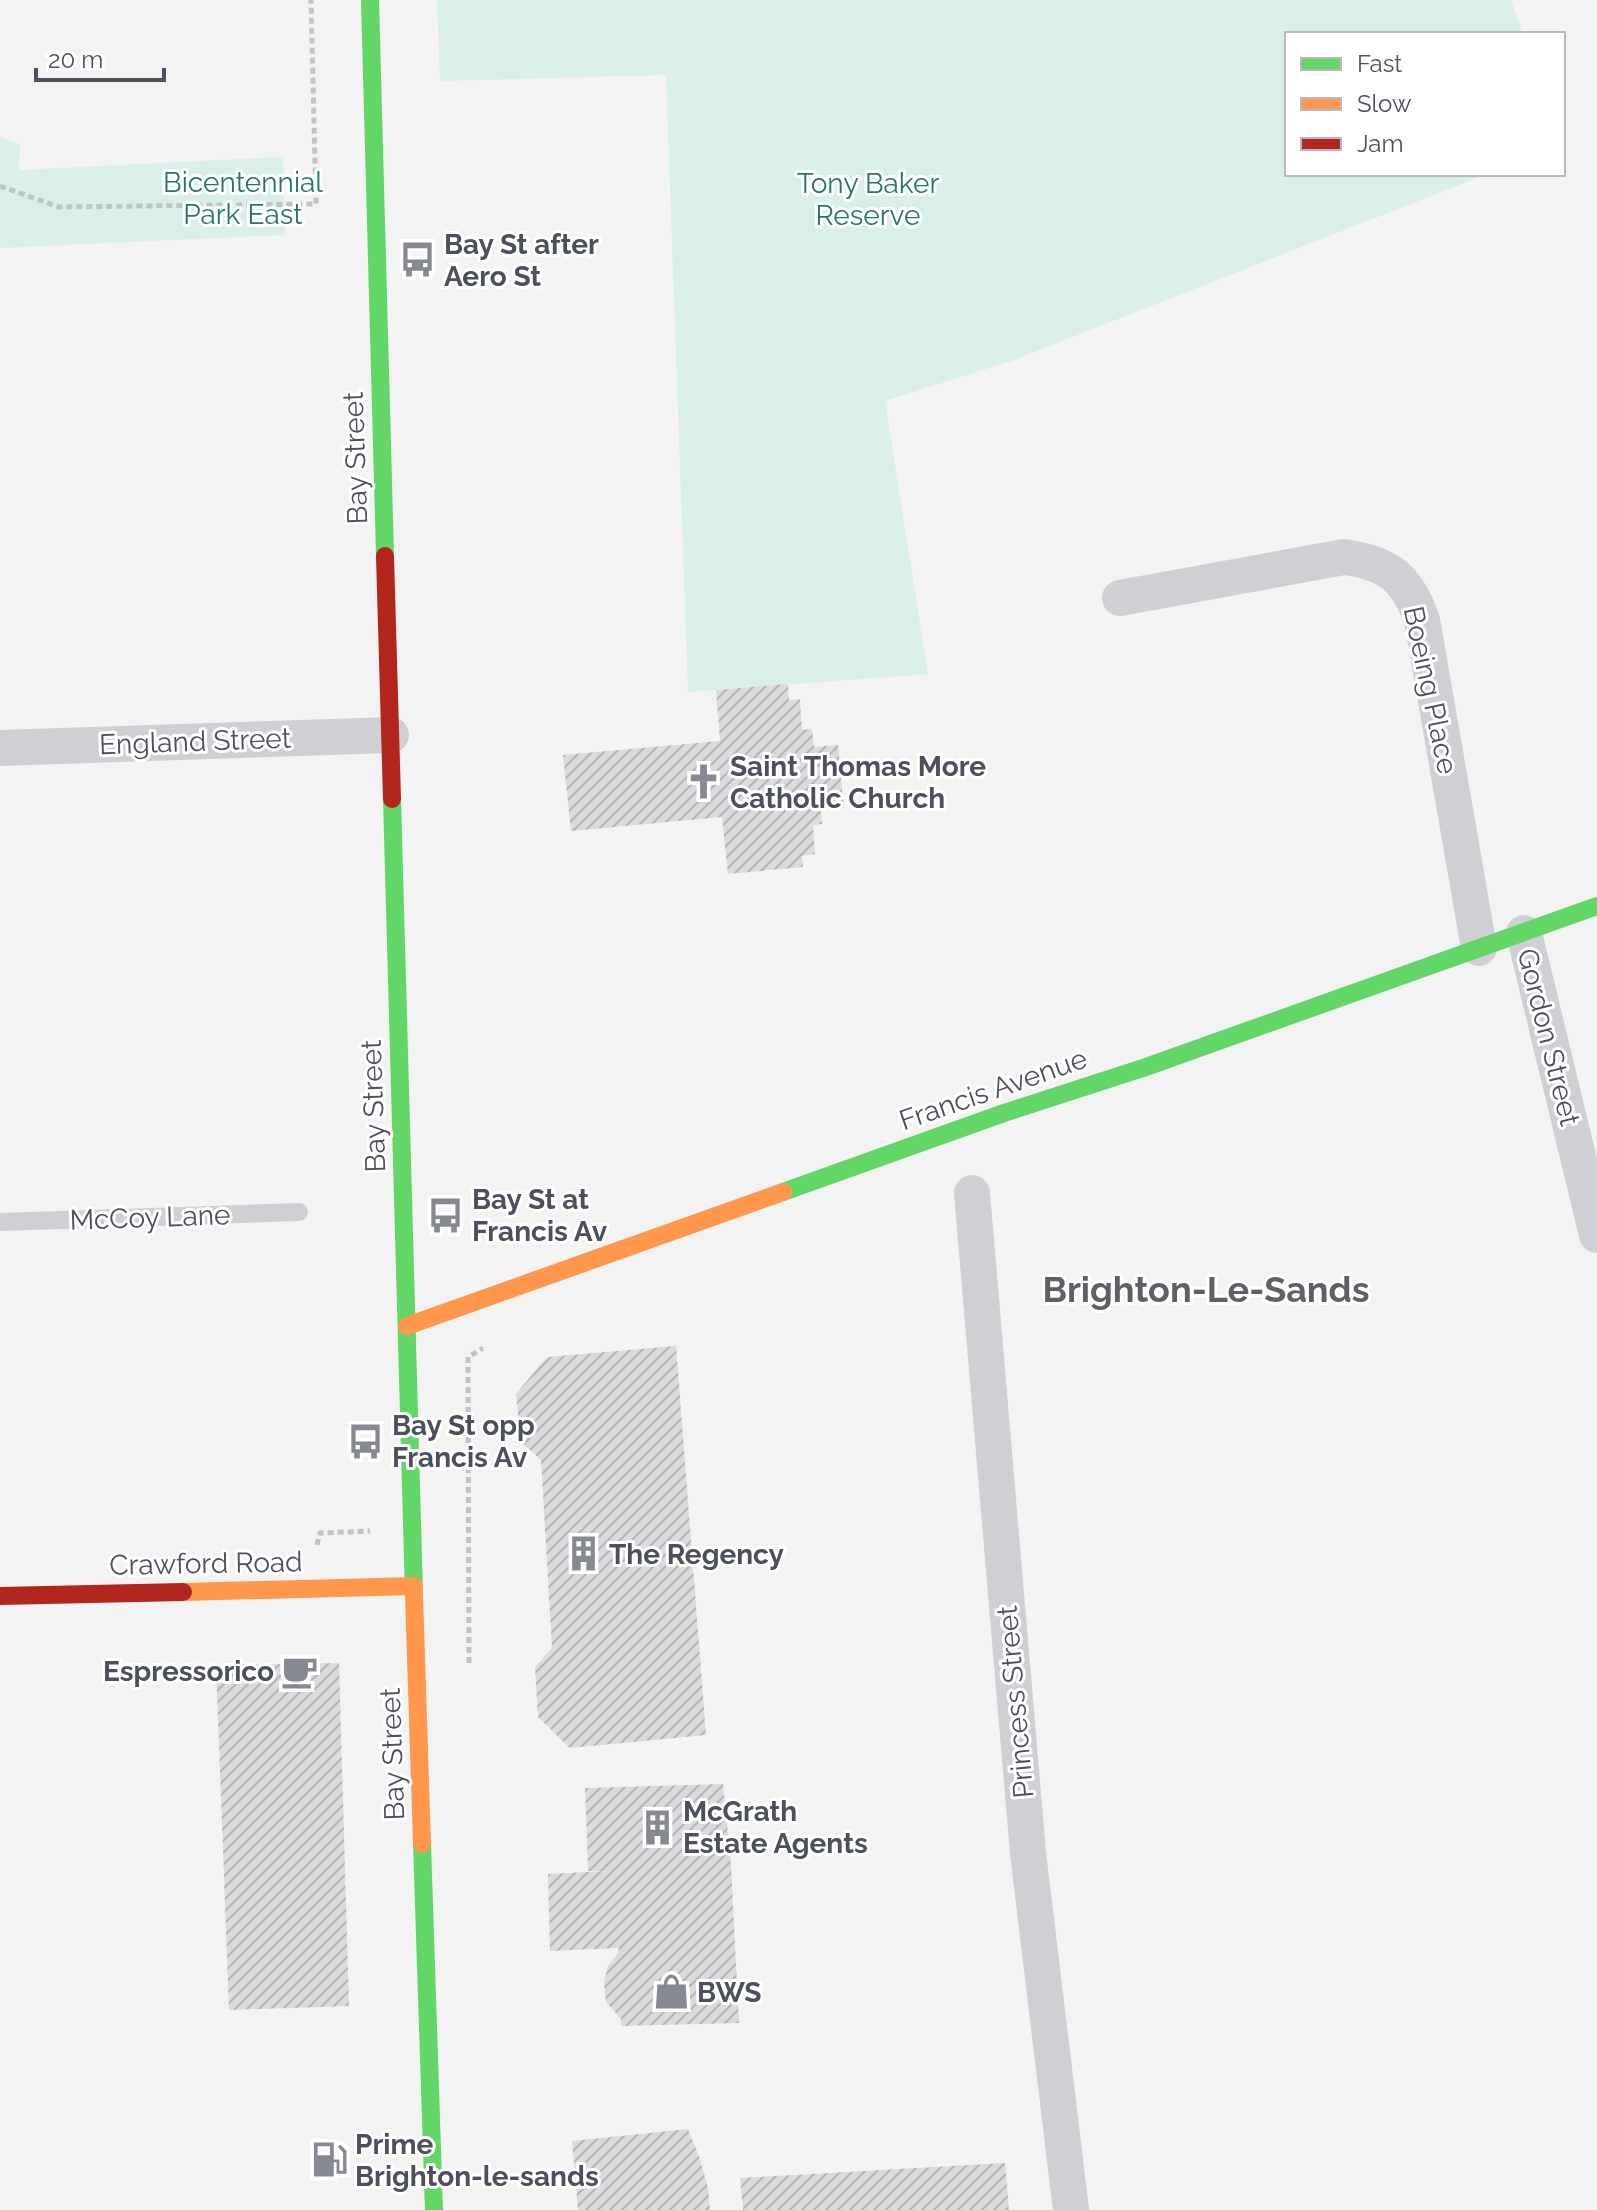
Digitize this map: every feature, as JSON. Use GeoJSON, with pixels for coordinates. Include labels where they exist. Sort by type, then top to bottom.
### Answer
{"type":"FeatureCollection","features":[{"type":"Feature","properties":{"kind":"main road","name":"Bay Street"},"geometry":{"type":"LineString","coordinates":[[370,0],[434,2210]]}},
{"type":"Feature","properties":{"kind":"main road","name":"Francis Avenue"},"geometry":{"type":"LineString","coordinates":[[407,1326],[1597,906]]}},
{"type":"Feature","properties":{"kind":"main road","name":"Crawford Road"},"geometry":{"type":"LineString","coordinates":[[0,1596],[414,1586]]}},
{"type":"Feature","properties":{"kind":"street","name":"Boeing Place"},"geometry":{"type":"LineString","coordinates":[[1120,598],[1344,557],[1368,560],[1394,573],[1413,596],[1422,620],[1479,948]]}},
{"type":"Feature","properties":{"kind":"street","name":"England Street"},"geometry":{"type":"LineString","coordinates":[[0,748],[391,735]]}},
{"type":"Feature","properties":{"kind":"street","name":"Gordon Street"},"geometry":{"type":"LineString","coordinates":[[1524,933],[1597,1235]]}},
{"type":"Feature","properties":{"kind":"street","name":"Princess Street"},"geometry":{"type":"LineString","coordinates":[[972,1193],[1028,1853],[1071,2210]]}},
{"type":"Feature","properties":{"kind":"lane","name":"McCoy Lane"},"geometry":{"type":"LineString","coordinates":[[0,1222],[299,1212]]}},
{"type":"Feature","properties":{"kind":"path"},"geometry":{"type":"LineString","coordinates":[[0,186],[59,207],[316,204],[311,0]]}},
{"type":"Feature","properties":{"kind":"path"},"geometry":{"type":"LineString","coordinates":[[469,1663],[468,1357],[494,1342],[487,1296]]}},
{"type":"Feature","properties":{"kind":"path"},"geometry":{"type":"LineString","coordinates":[[320,1533],[354,1531]]}},
{"type":"Feature","properties":{"kind":"green space","name":"Tony Baker Reserve"},"geometry":{"type":"Polygon","coordinates":[[[437,0],[1511,0],[1522,32],[1285,32],[1285,176],[1482,176],[1014,360],[885,401],[928,674],[688,692],[666,75],[440,81],[437,0]]]}},
{"type":"Feature","properties":{"kind":"green space","name":"Bicentennial Park East"},"geometry":{"type":"Polygon","coordinates":[[[0,137],[20,144],[19,170],[283,157],[285,235],[0,248],[0,137]]]}},
{"type":"Feature","properties":{"kind":"building","name":"Saint Thomas More Catholic Church"},"geometry":{"type":"Polygon","coordinates":[[[788,684],[789,700],[800,699],[802,730],[812,729],[814,747],[838,745],[844,808],[821,810],[822,824],[813,825],[815,854],[802,856],[803,867],[728,874],[722,817],[571,831],[563,755],[720,741],[716,690],[788,684]]]}},
{"type":"Feature","properties":{"kind":"building"},"geometry":{"type":"Polygon","coordinates":[[[676,1346],[706,1735],[570,1748],[538,1717],[535,1667],[552,1648],[541,1460],[521,1442],[516,1394],[547,1357],[676,1346]]]}},
{"type":"Feature","properties":{"kind":"building"},"geometry":{"type":"Polygon","coordinates":[[[339,1663],[349,2006],[229,2010],[216,1665],[339,1663]]]}},
{"type":"Feature","properties":{"kind":"building"},"geometry":{"type":"Polygon","coordinates":[[[723,1784],[731,1866],[739,2023],[621,2026],[621,2019],[606,2002],[604,1983],[608,1966],[619,1948],[550,1951],[548,1874],[608,1871],[588,1871],[585,1788],[723,1784]]]}},
{"type":"Feature","properties":{"kind":"building"},"geometry":{"type":"Polygon","coordinates":[[[688,2129],[708,2188],[710,2210],[578,2210],[572,2141],[688,2129]]]}},
{"type":"Feature","properties":{"kind":"building"},"geometry":{"type":"Polygon","coordinates":[[[1005,2163],[1009,2210],[743,2210],[740,2178],[1005,2163]]]}},
{"type":"Feature","properties":{"kind":"traffic: fast"},"geometry":{"type":"LineString","coordinates":[[370,0],[385,556]]}},
{"type":"Feature","properties":{"kind":"traffic: fast"},"geometry":{"type":"LineString","coordinates":[[392,799],[414,1595]]}},
{"type":"Feature","properties":{"kind":"traffic: fast"},"geometry":{"type":"LineString","coordinates":[[783,1192],[1597,906]]}},
{"type":"Feature","properties":{"kind":"traffic: fast"},"geometry":{"type":"LineString","coordinates":[[422,1844],[434,2210]]}},
{"type":"Feature","properties":{"kind":"traffic: slow"},"geometry":{"type":"LineString","coordinates":[[407,1326],[783,1192]]}},
{"type":"Feature","properties":{"kind":"traffic: slow"},"geometry":{"type":"LineString","coordinates":[[183,1592],[414,1586]]}},
{"type":"Feature","properties":{"kind":"traffic: slow"},"geometry":{"type":"LineString","coordinates":[[414,1595],[422,1844]]}},
{"type":"Feature","properties":{"kind":"traffic: jam"},"geometry":{"type":"LineString","coordinates":[[385,556],[392,799]]}},
{"type":"Feature","properties":{"kind":"traffic: jam"},"geometry":{"type":"LineString","coordinates":[[0,1596],[183,1592]]}},
{"type":"Feature","properties":{"kind":"place","name":"Bay St after Aero St"},"geometry":{"type":"Point","coordinates":[418,260]}},
{"type":"Feature","properties":{"kind":"place","name":"Saint Thomas More Catholic Church"},"geometry":{"type":"Point","coordinates":[704,782]}},
{"type":"Feature","properties":{"kind":"place","name":"Bay St at Francis Av"},"geometry":{"type":"Point","coordinates":[446,1215]}},
{"type":"Feature","properties":{"kind":"place","name":"Bay St opp Francis Av"},"geometry":{"type":"Point","coordinates":[366,1441]}},
{"type":"Feature","properties":{"kind":"place","name":"The Regency"},"geometry":{"type":"Point","coordinates":[583,1554]}},
{"type":"Feature","properties":{"kind":"place","name":"Espressorico"},"geometry":{"type":"Point","coordinates":[300,1671]}},
{"type":"Feature","properties":{"kind":"place","name":"McGrath Estate Agents"},"geometry":{"type":"Point","coordinates":[657,1827]}},
{"type":"Feature","properties":{"kind":"place","name":"BWS"},"geometry":{"type":"Point","coordinates":[671,1992]}},
{"type":"Feature","properties":{"kind":"place","name":"Prime Brighton-le-sands"},"geometry":{"type":"Point","coordinates":[329,2160]}},
{"type":"Feature","properties":{"kind":"district","name":"Brighton-Le-Sands"},"geometry":{"type":"Point","coordinates":[1206,1289]}}]}
